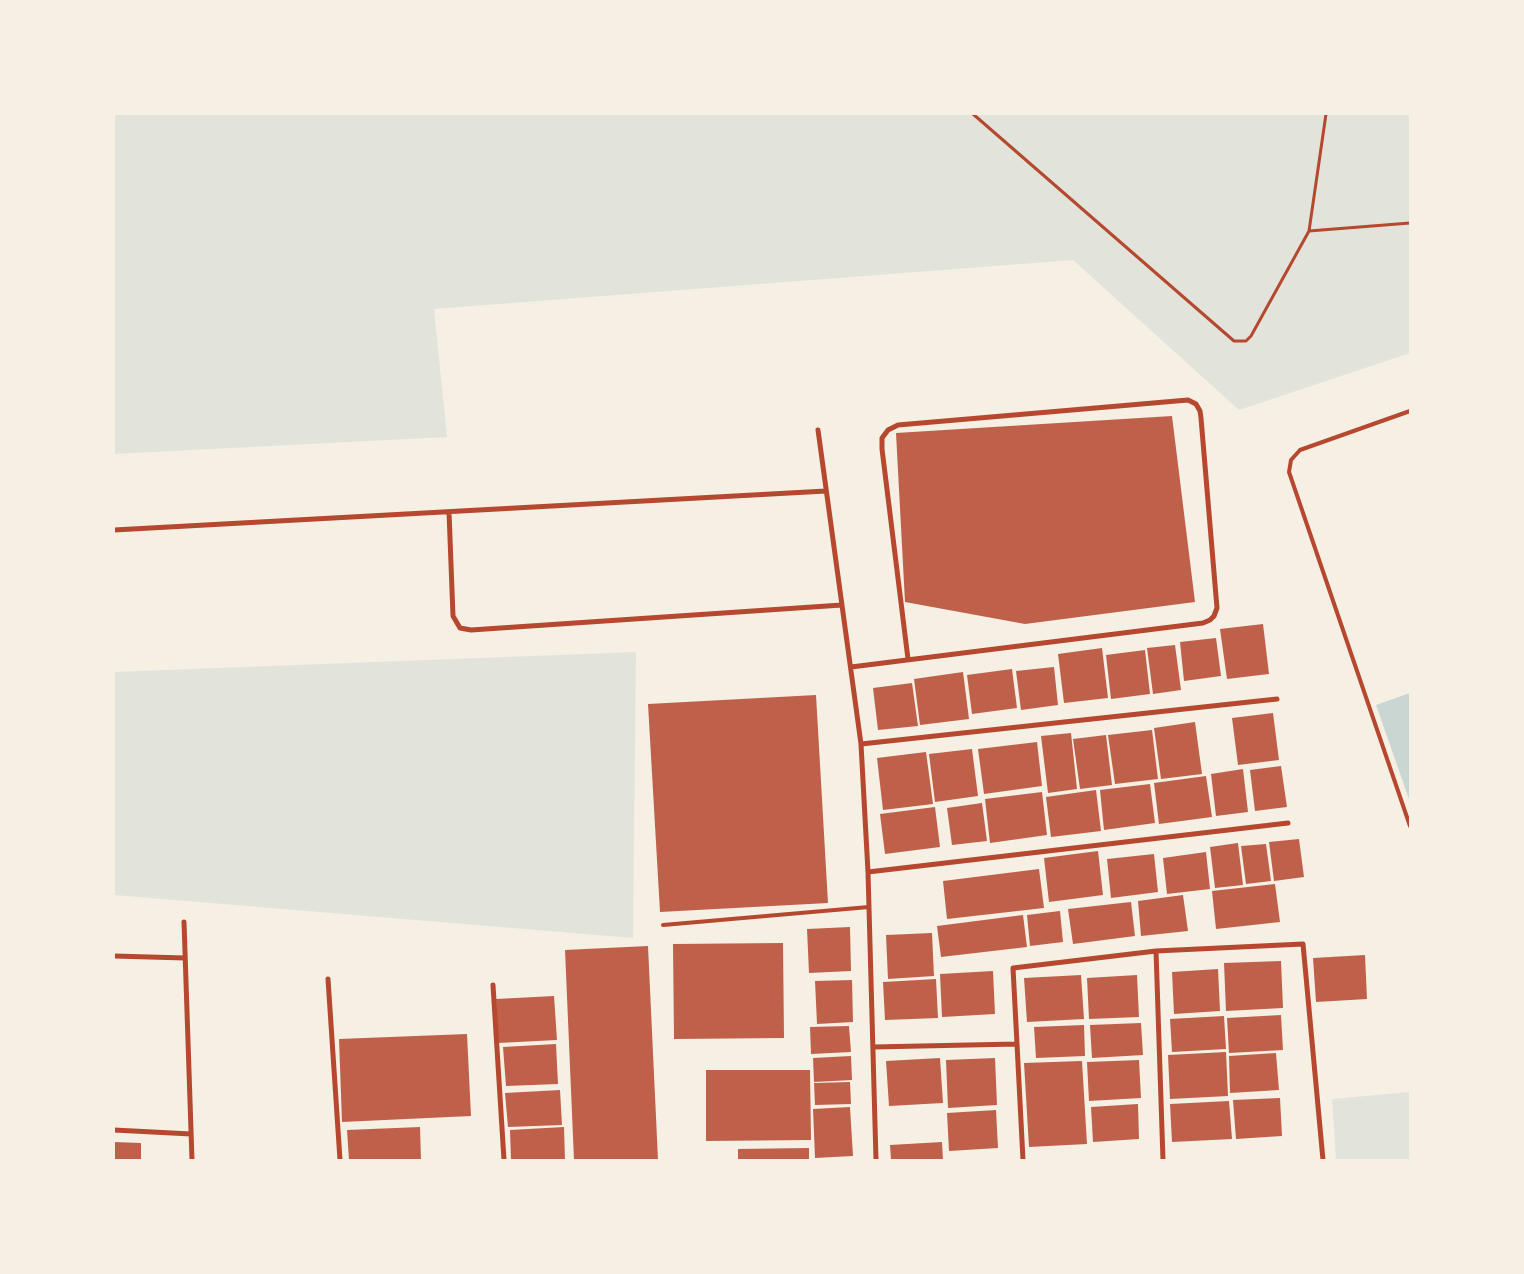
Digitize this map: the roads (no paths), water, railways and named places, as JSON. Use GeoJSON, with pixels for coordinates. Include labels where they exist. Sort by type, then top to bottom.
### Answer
{"type":"FeatureCollection","features":[{"type":"Feature","properties":{"kind":"street"},"geometry":{"type":"LineString","coordinates":[[851,667],[1210,620],[1217,608],[1201,418],[1196,404],[1188,400],[898,425],[888,430],[882,438],[882,449],[908,659]]}},
{"type":"Feature","properties":{"kind":"street"},"geometry":{"type":"LineString","coordinates":[[818,430],[861,744],[868,872],[876,1160]]}},
{"type":"Feature","properties":{"kind":"street"},"geometry":{"type":"LineString","coordinates":[[114,530],[826,491]]}},
{"type":"Feature","properties":{"kind":"street"},"geometry":{"type":"LineString","coordinates":[[449,512],[454,616],[460,628],[471,630],[842,605]]}},
{"type":"Feature","properties":{"kind":"street"},"geometry":{"type":"LineString","coordinates":[[861,744],[1277,699]]}},
{"type":"Feature","properties":{"kind":"street"},"geometry":{"type":"LineString","coordinates":[[868,872],[1288,823]]}},
{"type":"Feature","properties":{"kind":"street"},"geometry":{"type":"LineString","coordinates":[[184,922],[192,1160]]}},
{"type":"Feature","properties":{"kind":"street"},"geometry":{"type":"LineString","coordinates":[[1023,1160],[1013,968],[1156,950],[1304,944],[1323,1160]]}},
{"type":"Feature","properties":{"kind":"street"},"geometry":{"type":"LineString","coordinates":[[1156,950],[1163,1160]]}},
{"type":"Feature","properties":{"kind":"street"},"geometry":{"type":"LineString","coordinates":[[114,956],[185,958]]}},
{"type":"Feature","properties":{"kind":"street"},"geometry":{"type":"LineString","coordinates":[[328,979],[340,1160]]}},
{"type":"Feature","properties":{"kind":"street"},"geometry":{"type":"LineString","coordinates":[[493,985],[504,1160]]}},
{"type":"Feature","properties":{"kind":"street"},"geometry":{"type":"LineString","coordinates":[[873,1047],[1017,1044]]}},
{"type":"Feature","properties":{"kind":"street"},"geometry":{"type":"LineString","coordinates":[[114,1130],[191,1134]]}},
{"type":"Feature","properties":{"kind":"lane"},"geometry":{"type":"LineString","coordinates":[[1410,411],[1300,450],[1291,460],[1289,472],[1410,826]]}},
{"type":"Feature","properties":{"kind":"lane"},"geometry":{"type":"LineString","coordinates":[[663,924],[869,907]]}}]}
